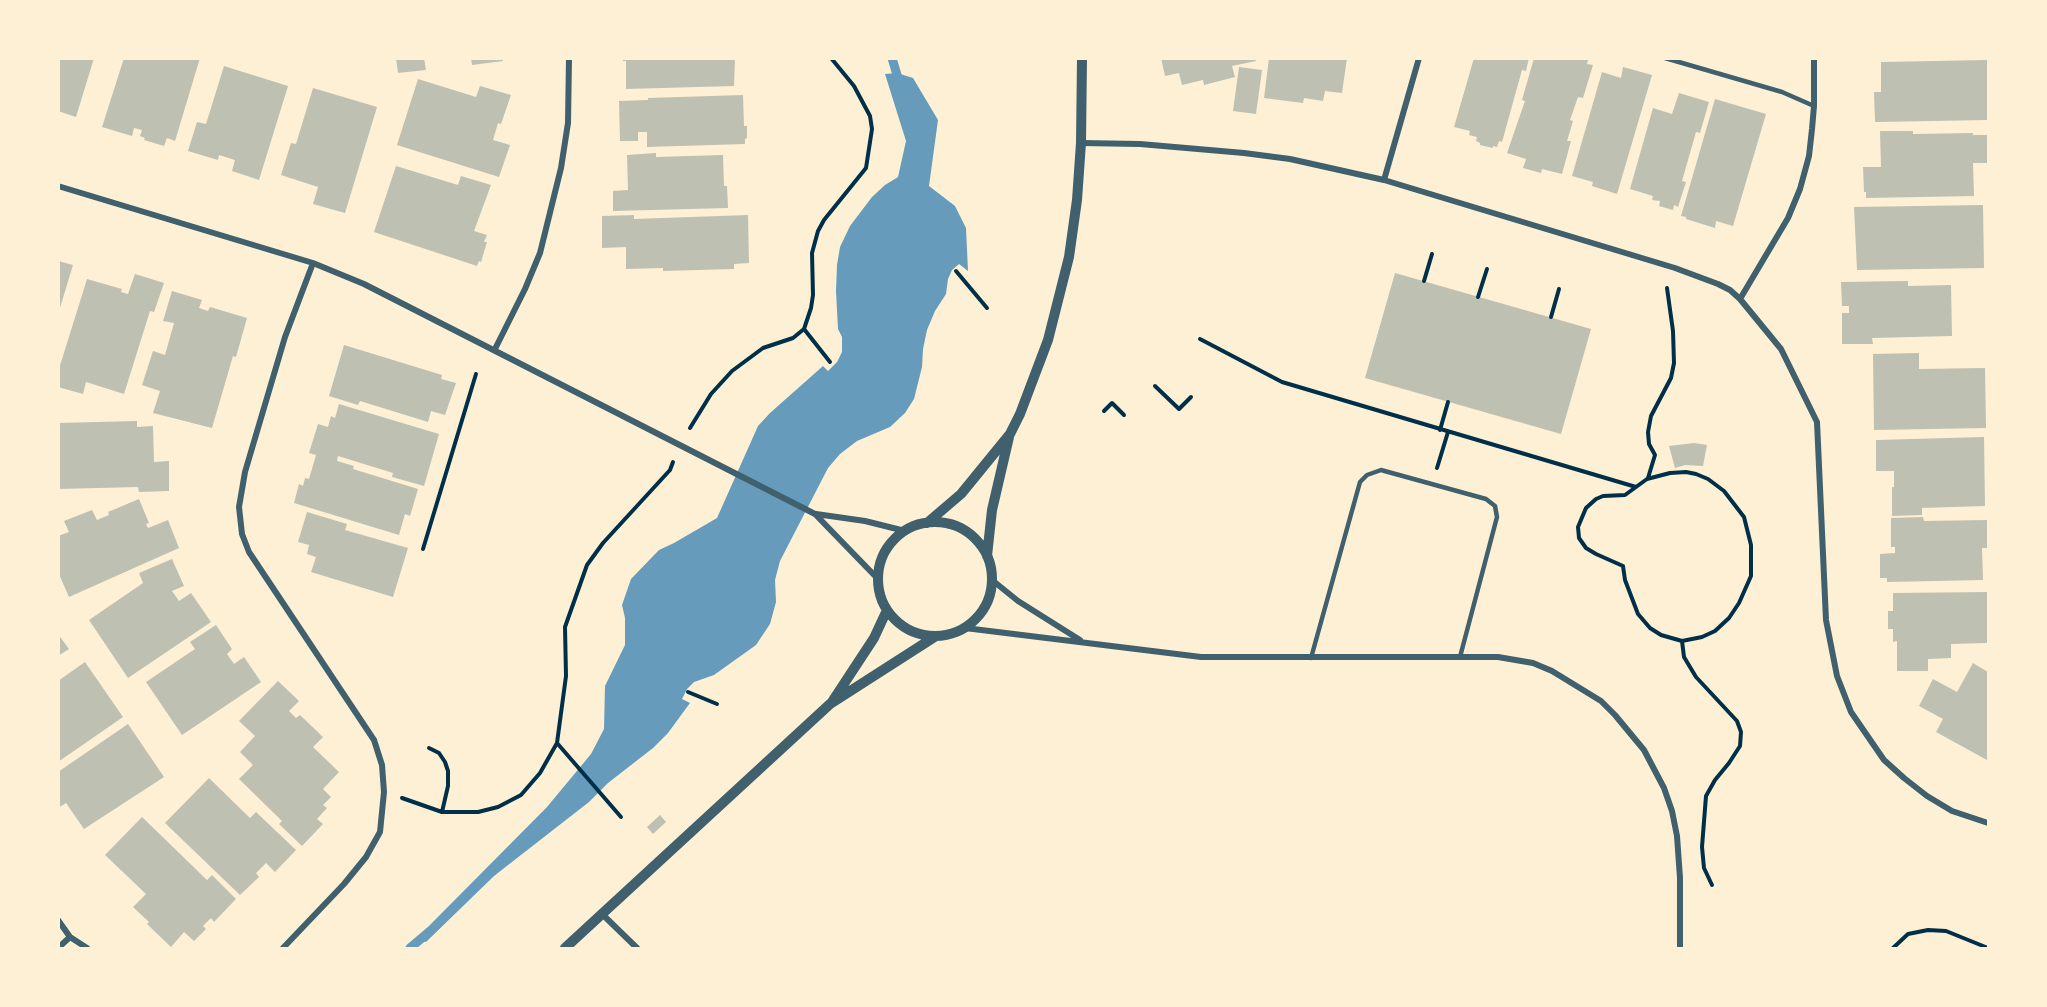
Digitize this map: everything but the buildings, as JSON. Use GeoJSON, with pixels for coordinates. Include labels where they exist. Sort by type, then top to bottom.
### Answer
{"type":"FeatureCollection","features":[{"type":"Feature","properties":{"kind":"street"},"geometry":{"type":"LineString","coordinates":[[495,349],[525,290],[540,253],[561,168],[568,123],[569,58]]}},
{"type":"Feature","properties":{"kind":"street"},"geometry":{"type":"LineString","coordinates":[[1010,434],[992,510],[987,556],[992,580],[989,598],[979,615],[965,628],[951,634],[936,636],[917,633],[900,624],[887,610],[880,595],[878,579],[882,560],[891,543],[905,531],[927,523],[961,494],[1010,434],[1020,414],[1048,340],[1068,257],[1077,200],[1081,143],[1082,58]]}},
{"type":"Feature","properties":{"kind":"street"},"geometry":{"type":"LineString","coordinates":[[1384,180],[1419,58]]}},
{"type":"Feature","properties":{"kind":"street"},"geometry":{"type":"LineString","coordinates":[[1740,299],[1788,218],[1800,189],[1809,156],[1814,106],[1814,58]]}},
{"type":"Feature","properties":{"kind":"street"},"geometry":{"type":"LineString","coordinates":[[1081,143],[1140,144],[1244,153],[1290,159],[1384,180],[1674,268],[1718,284],[1740,299],[1781,349],[1817,422],[1826,620],[1837,676],[1851,712],[1884,760],[1904,778],[1927,796],[1952,811],[1989,824]]}},
{"type":"Feature","properties":{"kind":"street"},"geometry":{"type":"LineString","coordinates":[[58,186],[313,263],[364,284],[815,514],[878,579]]}},
{"type":"Feature","properties":{"kind":"street"},"geometry":{"type":"LineString","coordinates":[[283,948],[344,884],[366,857],[380,832],[384,792],[382,765],[374,740],[249,552],[242,534],[239,507],[245,472],[285,337],[313,263]]}},
{"type":"Feature","properties":{"kind":"street"},"geometry":{"type":"LineString","coordinates":[[815,514],[865,521],[905,531]]}},
{"type":"Feature","properties":{"kind":"street"},"geometry":{"type":"LineString","coordinates":[[927,523],[949,524],[965,530],[978,541],[987,556]]}},
{"type":"Feature","properties":{"kind":"street"},"geometry":{"type":"LineString","coordinates":[[992,580],[1018,601],[1083,642]]}},
{"type":"Feature","properties":{"kind":"street"},"geometry":{"type":"LineString","coordinates":[[830,704],[874,638],[887,610]]}},
{"type":"Feature","properties":{"kind":"street"},"geometry":{"type":"LineString","coordinates":[[965,628],[1202,657],[1498,657],[1533,663],[1552,671],[1601,701],[1644,750],[1664,788],[1677,836],[1680,878],[1680,948]]}},
{"type":"Feature","properties":{"kind":"street"},"geometry":{"type":"LineString","coordinates":[[565,948],[830,704],[936,636]]}},
{"type":"Feature","properties":{"kind":"street"},"geometry":{"type":"LineString","coordinates":[[601,913],[638,948]]}},
{"type":"Feature","properties":{"kind":"street"},"geometry":{"type":"LineString","coordinates":[[58,920],[70,937],[87,948]]}},
{"type":"Feature","properties":{"kind":"street"},"geometry":{"type":"LineString","coordinates":[[58,948],[70,937]]}},
{"type":"Feature","properties":{"kind":"lane"},"geometry":{"type":"LineString","coordinates":[[1665,58],[1782,92],[1814,106]]}},
{"type":"Feature","properties":{"kind":"lane"},"geometry":{"type":"LineString","coordinates":[[1311,658],[1359,482],[1366,475],[1381,470],[1486,499],[1495,506],[1497,517],[1460,657]]}},
{"type":"Feature","properties":{"kind":"path"},"geometry":{"type":"LineString","coordinates":[[384,792],[442,812],[478,812],[498,807],[521,795],[540,773],[557,743],[566,676],[566,627],[587,565],[603,543],[670,470],[681,445],[711,394],[732,372],[763,348],[793,338],[804,329],[813,295],[812,253],[818,231],[824,220],[866,168],[872,138],[870,116],[855,86],[831,58]]}},
{"type":"Feature","properties":{"kind":"path"},"geometry":{"type":"LineString","coordinates":[[1424,281],[1432,254]]}},
{"type":"Feature","properties":{"kind":"path"},"geometry":{"type":"LineString","coordinates":[[1478,297],[1487,269]]}},
{"type":"Feature","properties":{"kind":"path"},"geometry":{"type":"LineString","coordinates":[[957,271],[987,308]]}},
{"type":"Feature","properties":{"kind":"path"},"geometry":{"type":"LineString","coordinates":[[1647,479],[1655,455],[1649,444],[1648,432],[1651,416],[1671,378],[1674,363],[1673,331],[1667,288]]}},
{"type":"Feature","properties":{"kind":"path"},"geometry":{"type":"LineString","coordinates":[[1551,317],[1559,289]]}},
{"type":"Feature","properties":{"kind":"path"},"geometry":{"type":"LineString","coordinates":[[804,329],[830,362]]}},
{"type":"Feature","properties":{"kind":"path"},"geometry":{"type":"LineString","coordinates":[[1200,339],[1282,382],[1636,487]]}},
{"type":"Feature","properties":{"kind":"path"},"geometry":{"type":"LineString","coordinates":[[423,549],[476,374]]}},
{"type":"Feature","properties":{"kind":"path"},"geometry":{"type":"LineString","coordinates":[[1155,386],[1179,409],[1191,397]]}},
{"type":"Feature","properties":{"kind":"path"},"geometry":{"type":"LineString","coordinates":[[1440,430],[1449,402]]}},
{"type":"Feature","properties":{"kind":"path"},"geometry":{"type":"LineString","coordinates":[[1104,411],[1112,403],[1124,415]]}},
{"type":"Feature","properties":{"kind":"path"},"geometry":{"type":"LineString","coordinates":[[1432,483],[1448,432]]}},
{"type":"Feature","properties":{"kind":"path"},"geometry":{"type":"LineString","coordinates":[[1686,472],[1708,479],[1724,491],[1744,517],[1751,545],[1751,576],[1728,618],[1715,631],[1702,637],[1682,641],[1661,635],[1650,628],[1638,614],[1625,580],[1623,566],[1586,548],[1579,538],[1578,526],[1586,508],[1596,499],[1603,496],[1625,495],[1647,479],[1670,473],[1686,472]]}},
{"type":"Feature","properties":{"kind":"path"},"geometry":{"type":"LineString","coordinates":[[1682,641],[1684,657],[1696,677],[1737,721],[1741,732],[1740,746],[1706,796],[1702,847],[1704,867],[1712,885]]}},
{"type":"Feature","properties":{"kind":"path"},"geometry":{"type":"LineString","coordinates":[[688,692],[717,704]]}},
{"type":"Feature","properties":{"kind":"path"},"geometry":{"type":"LineString","coordinates":[[557,743],[621,817]]}},
{"type":"Feature","properties":{"kind":"path"},"geometry":{"type":"LineString","coordinates":[[429,748],[439,753],[448,771],[448,786],[442,812]]}},
{"type":"Feature","properties":{"kind":"path"},"geometry":{"type":"LineString","coordinates":[[1893,948],[1908,934],[1928,930],[1946,931],[1988,948]]}},
{"type":"Feature","properties":{"kind":"water"},"geometry":{"type":"Polygon","coordinates":[[[897,73],[913,78],[938,120],[929,186],[955,206],[966,228],[968,271],[959,264],[952,270],[948,279],[946,294],[927,330],[922,367],[914,399],[905,413],[890,427],[857,441],[840,454],[828,468],[780,561],[775,580],[776,602],[770,624],[756,645],[714,675],[694,682],[682,699],[690,703],[668,733],[653,748],[608,783],[589,802],[494,876],[426,942],[421,940],[423,932],[547,807],[591,754],[604,729],[605,686],[625,645],[625,618],[622,605],[631,579],[659,550],[717,518],[758,426],[823,366],[828,371],[837,362],[842,352],[836,291],[840,247],[850,226],[872,197],[898,177],[906,141],[885,74],[897,73]]]}},
{"type":"Feature","properties":{"kind":"waterway"},"geometry":{"type":"LineString","coordinates":[[892,58],[900,85]]}},
{"type":"Feature","properties":{"kind":"waterway"},"geometry":{"type":"LineString","coordinates":[[410,948],[429,932]]}}]}
